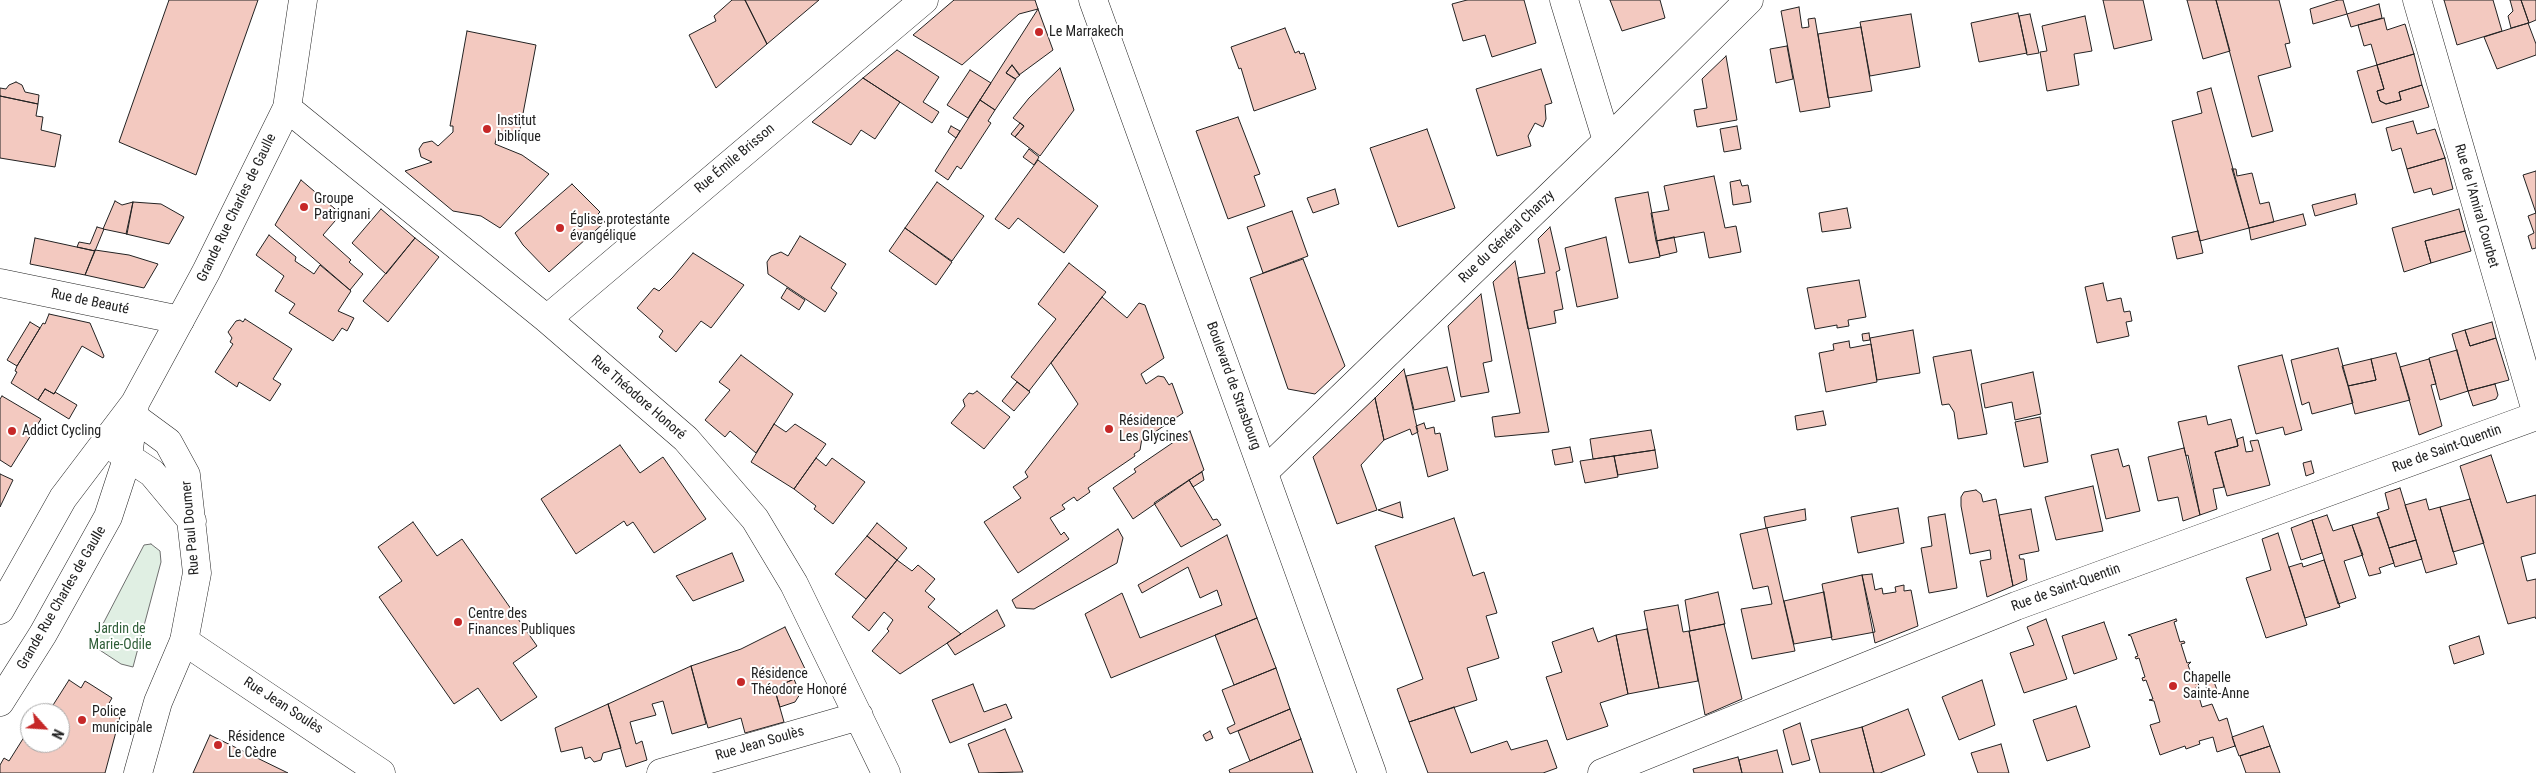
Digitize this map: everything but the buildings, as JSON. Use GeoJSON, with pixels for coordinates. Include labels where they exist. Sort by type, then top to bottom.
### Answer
{"type":"FeatureCollection","features":[{"type":"Feature","properties":{"kind":"street","name":"Grande Rue Charles de Gaulle"},"geometry":{"type":"LineString","coordinates":[[0,702],[43,634],[95,545],[108,517],[117,449],[287,108],[303,0]]}},
{"type":"Feature","properties":{"kind":"street","name":"Rue Émile Brisson"},"geometry":{"type":"LineString","coordinates":[[547,319],[924,0]]}},
{"type":"Feature","properties":{"kind":"street","name":"Boulevard de Strasbourg"},"geometry":{"type":"LineString","coordinates":[[1093,0],[1372,773]]}},
{"type":"Feature","properties":{"kind":"street"},"geometry":{"type":"LineString","coordinates":[[1564,0],[1607,141]]}},
{"type":"Feature","properties":{"kind":"street","name":"Rue du Général Chanzy"},"geometry":{"type":"LineString","coordinates":[[1264,472],[1607,141],[1749,0]]}},
{"type":"Feature","properties":{"kind":"street","name":"Rue de l'Amiral Courbet"},"geometry":{"type":"LineString","coordinates":[[2417,0],[2536,411]]}},
{"type":"Feature","properties":{"kind":"street","name":"Rue Théodore Honoré"},"geometry":{"type":"LineString","coordinates":[[287,108],[547,319],[686,438],[755,519],[794,584],[886,773]]}},
{"type":"Feature","properties":{"kind":"street","name":"Rue de Beauté"},"geometry":{"type":"LineString","coordinates":[[0,283],[180,320]]}},
{"type":"Feature","properties":{"kind":"street","name":"Rue Paul Doumer"},"geometry":{"type":"LineString","coordinates":[[135,410],[168,442],[186,475],[197,573],[184,641],[158,702],[138,773]]}},
{"type":"Feature","properties":{"kind":"street","name":"Rue de Saint-Quentin"},"geometry":{"type":"LineString","coordinates":[[1602,773],[2016,606],[2536,416]]}},
{"type":"Feature","properties":{"kind":"street","name":"Grande Rue Charles de Gaulle"},"geometry":{"type":"LineString","coordinates":[[0,610],[63,498],[117,449]]}},
{"type":"Feature","properties":{"kind":"street"},"geometry":{"type":"LineString","coordinates":[[117,449],[152,472],[192,521]]}},
{"type":"Feature","properties":{"kind":"street","name":"Rue Jean Soulès"},"geometry":{"type":"LineString","coordinates":[[184,641],[381,773]]}},
{"type":"Feature","properties":{"kind":"street","name":"Rue Jean Soulès"},"geometry":{"type":"LineString","coordinates":[[661,773],[858,716]]}},
{"type":"Feature","properties":{"kind":"green space","name":"Jardin de Marie-Odile"},"geometry":{"type":"Polygon","coordinates":[[[151,544],[160,551],[161,562],[133,667],[121,664],[92,645],[144,545],[151,544]]]}},
{"type":"Feature","properties":{"kind":"place","name":"Le Marrakech"},"geometry":{"type":"Point","coordinates":[1039,32]}},
{"type":"Feature","properties":{"kind":"place","name":"Institut biblique"},"geometry":{"type":"Point","coordinates":[487,129]}},
{"type":"Feature","properties":{"kind":"place","name":"Groupe Patrignani"},"geometry":{"type":"Point","coordinates":[304,207]}},
{"type":"Feature","properties":{"kind":"place","name":"Église protestante évangélique"},"geometry":{"type":"Point","coordinates":[560,228]}},
{"type":"Feature","properties":{"kind":"place","name":"Résidence Les Glycines"},"geometry":{"type":"Point","coordinates":[1109,429]}},
{"type":"Feature","properties":{"kind":"place","name":"Addict Cycling"},"geometry":{"type":"Point","coordinates":[12,431]}},
{"type":"Feature","properties":{"kind":"place","name":"Centre des Finances Publiques"},"geometry":{"type":"Point","coordinates":[458,622]}},
{"type":"Feature","properties":{"kind":"place","name":"Résidence Théodore Honoré"},"geometry":{"type":"Point","coordinates":[741,682]}},
{"type":"Feature","properties":{"kind":"place","name":"Chapelle Sainte-Anne"},"geometry":{"type":"Point","coordinates":[2173,686]}},
{"type":"Feature","properties":{"kind":"place","name":"Police municipale"},"geometry":{"type":"Point","coordinates":[82,720]}},
{"type":"Feature","properties":{"kind":"place","name":"Résidence Le Cèdre"},"geometry":{"type":"Point","coordinates":[218,745]}}]}
